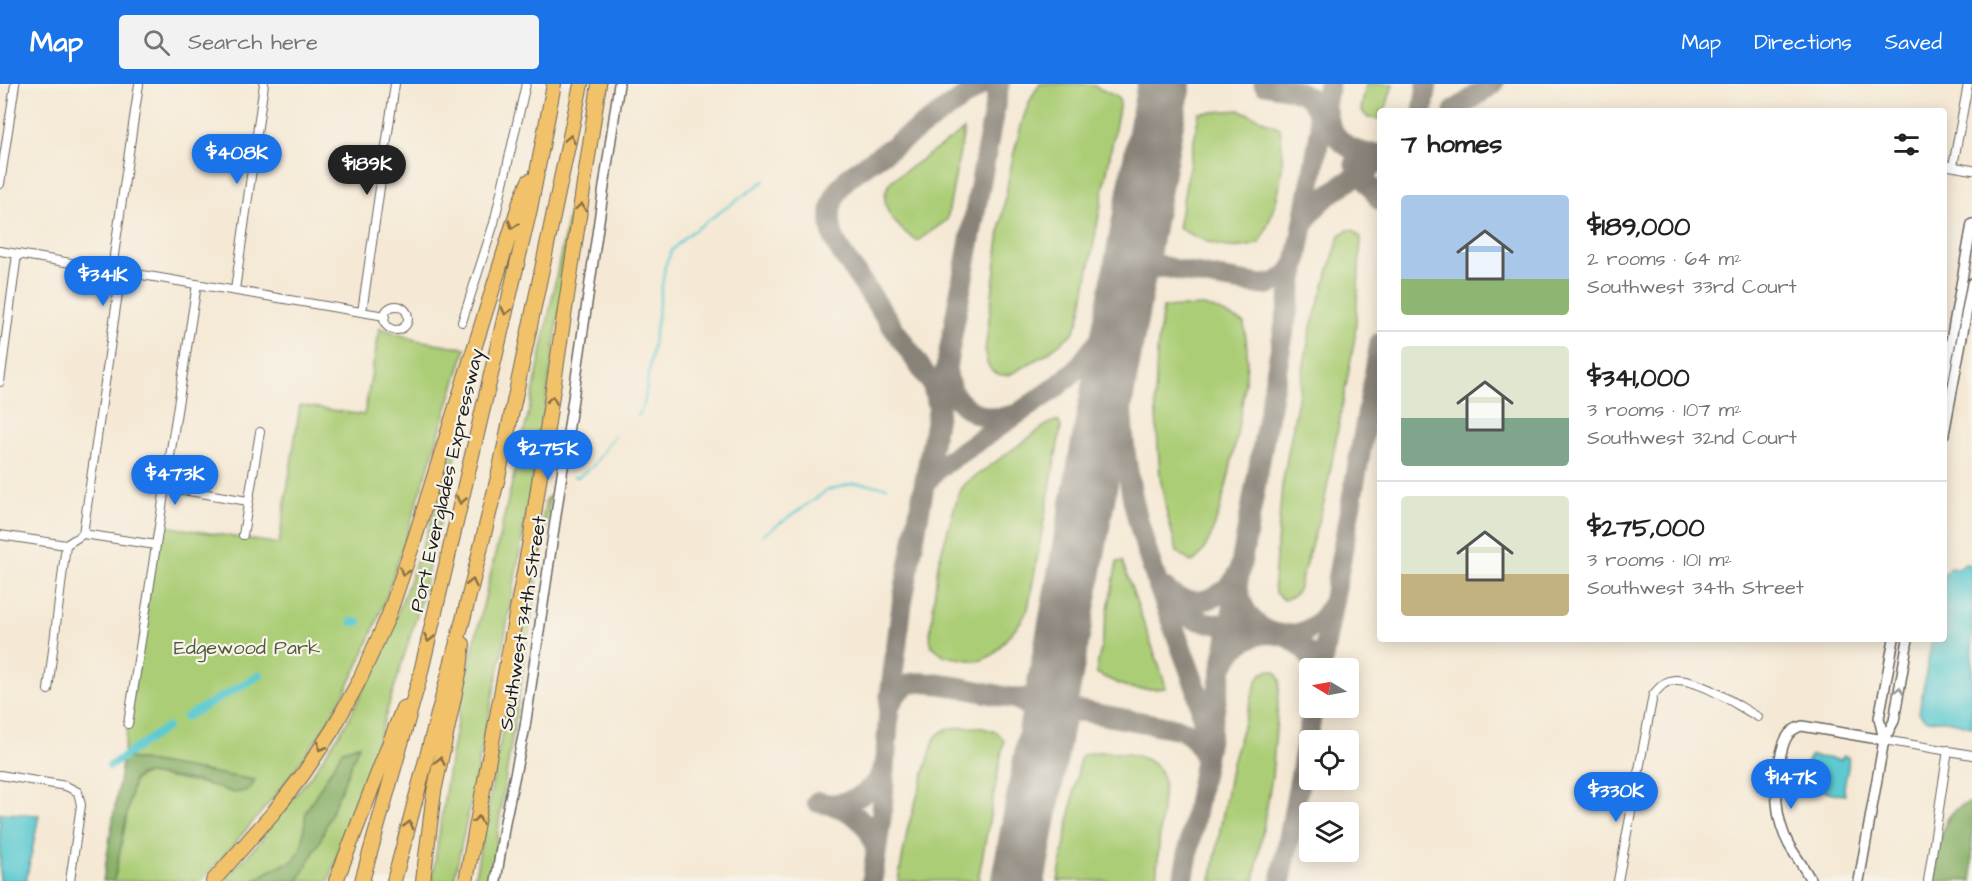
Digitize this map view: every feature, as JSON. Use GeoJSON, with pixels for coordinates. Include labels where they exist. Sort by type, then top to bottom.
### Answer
{"type":"FeatureCollection","features":[{"type":"Feature","properties":{"kind":"highway","name":"Port Everglades Expressway"},"geometry":{"type":"LineString","coordinates":[[362,881],[419,680],[530,209],[554,84]]}},
{"type":"Feature","properties":{"kind":"highway"},"geometry":{"type":"LineString","coordinates":[[394,881],[466,608],[512,417],[580,84]]}},
{"type":"Feature","properties":{"kind":"highway"},"geometry":{"type":"LineString","coordinates":[[467,879],[531,535],[599,84]]}},
{"type":"Feature","properties":{"kind":"highway"},"geometry":{"type":"LineString","coordinates":[[213,881],[273,813],[304,773],[333,729],[360,679],[388,617],[421,522],[520,202],[542,151]]}},
{"type":"Feature","properties":{"kind":"highway"},"geometry":{"type":"LineString","coordinates":[[423,881],[438,773],[460,669],[466,608]]}},
{"type":"Feature","properties":{"kind":"highway"},"geometry":{"type":"LineString","coordinates":[[336,881],[405,702],[419,680]]}},
{"type":"Feature","properties":{"kind":"street"},"geometry":{"type":"LineString","coordinates":[[0,184],[15,84]]}},
{"type":"Feature","properties":{"kind":"street"},"geometry":{"type":"LineString","coordinates":[[83,534],[119,286],[114,255],[139,84]]}},
{"type":"Feature","properties":{"kind":"street"},"geometry":{"type":"LineString","coordinates":[[235,290],[264,84]]}},
{"type":"Feature","properties":{"kind":"street"},"geometry":{"type":"LineString","coordinates":[[362,312],[395,84]]}},
{"type":"Feature","properties":{"kind":"street"},"geometry":{"type":"LineString","coordinates":[[462,322],[496,213],[526,84]]}},
{"type":"Feature","properties":{"kind":"street","name":"Southwest 34th Street"},"geometry":{"type":"LineString","coordinates":[[496,881],[505,822],[525,727],[619,84]]}},
{"type":"Feature","properties":{"kind":"street"},"geometry":{"type":"LineString","coordinates":[[1968,84],[1948,165],[1972,170]]}},
{"type":"Feature","properties":{"kind":"street"},"geometry":{"type":"LineString","coordinates":[[1947,362],[1972,224]]}},
{"type":"Feature","properties":{"kind":"street"},"geometry":{"type":"LineString","coordinates":[[0,251],[385,316]]}},
{"type":"Feature","properties":{"kind":"street"},"geometry":{"type":"LineString","coordinates":[[0,382],[17,254]]}},
{"type":"Feature","properties":{"kind":"street"},"geometry":{"type":"LineString","coordinates":[[1947,418],[1972,283]]}},
{"type":"Feature","properties":{"kind":"street"},"geometry":{"type":"LineString","coordinates":[[128,724],[197,284]]}},
{"type":"Feature","properties":{"kind":"street"},"geometry":{"type":"LineString","coordinates":[[243,535],[260,432]]}},
{"type":"Feature","properties":{"kind":"street"},"geometry":{"type":"LineString","coordinates":[[165,487],[248,501]]}},
{"type":"Feature","properties":{"kind":"street"},"geometry":{"type":"LineString","coordinates":[[0,535],[66,545],[83,534],[156,545]]}},
{"type":"Feature","properties":{"kind":"street"},"geometry":{"type":"LineString","coordinates":[[48,690],[66,545]]}},
{"type":"Feature","properties":{"kind":"street"},"geometry":{"type":"LineString","coordinates":[[1884,740],[1879,718],[1893,642]]}},
{"type":"Feature","properties":{"kind":"street"},"geometry":{"type":"LineString","coordinates":[[1859,881],[1884,740],[1894,721],[1907,642]]}},
{"type":"Feature","properties":{"kind":"street"},"geometry":{"type":"LineString","coordinates":[[1618,881],[1653,695],[1664,684],[1675,680],[1701,686],[1758,717]]}},
{"type":"Feature","properties":{"kind":"street"},"geometry":{"type":"LineString","coordinates":[[1811,881],[1784,834],[1776,804],[1776,780],[1782,750],[1785,739],[1792,730],[1806,726],[1972,755]]}},
{"type":"Feature","properties":{"kind":"street"},"geometry":{"type":"LineString","coordinates":[[1928,881],[1948,750]]}},
{"type":"Feature","properties":{"kind":"street"},"geometry":{"type":"LineString","coordinates":[[0,775],[66,786],[78,792],[81,805],[70,881]]}},
{"type":"Feature","properties":{"kind":"green space"},"geometry":{"type":"Polygon","coordinates":[[[1040,84],[1090,84],[1117,97],[1120,102],[1079,320],[1073,333],[1046,354],[1009,375],[1003,375],[994,372],[988,366],[985,351],[997,252],[1004,202],[1018,135],[1027,109],[1040,84]]]}},
{"type":"Feature","properties":{"kind":"green space"},"geometry":{"type":"Polygon","coordinates":[[[1366,84],[1393,84],[1386,108],[1377,108],[1377,119],[1368,118],[1361,110],[1366,84]]]}},
{"type":"Feature","properties":{"kind":"green space"},"geometry":{"type":"Polygon","coordinates":[[[1240,110],[1280,128],[1281,174],[1276,201],[1260,243],[1227,247],[1208,242],[1178,228],[1199,113],[1240,110]]]}},
{"type":"Feature","properties":{"kind":"green space"},"geometry":{"type":"Polygon","coordinates":[[[964,130],[947,220],[917,241],[902,230],[890,215],[886,207],[886,190],[891,181],[964,130]]]}},
{"type":"Feature","properties":{"kind":"green space"},"geometry":{"type":"Polygon","coordinates":[[[574,187],[578,188],[544,415],[502,653],[454,880],[456,881],[432,881],[463,691],[533,394],[574,187]]]}},
{"type":"Feature","properties":{"kind":"green space"},"geometry":{"type":"Polygon","coordinates":[[[1353,230],[1361,238],[1355,337],[1325,499],[1298,590],[1294,596],[1284,600],[1275,593],[1274,580],[1282,486],[1311,327],[1340,235],[1353,230]]]}},
{"type":"Feature","properties":{"kind":"green space"},"geometry":{"type":"Polygon","coordinates":[[[1203,306],[1215,309],[1244,323],[1247,360],[1237,436],[1222,503],[1202,552],[1191,562],[1177,552],[1160,477],[1155,398],[1157,351],[1163,308],[1203,306]]]}},
{"type":"Feature","properties":{"kind":"green space","name":"Edgewood Park"},"geometry":{"type":"Polygon","coordinates":[[[380,328],[416,340],[466,348],[377,622],[348,686],[317,739],[281,788],[201,881],[114,881],[132,788],[137,778],[148,774],[210,785],[254,780],[123,757],[159,525],[279,544],[300,405],[364,415],[380,328]]]}},
{"type":"Feature","properties":{"kind":"green space"},"geometry":{"type":"Polygon","coordinates":[[[474,383],[419,608],[370,766],[329,881],[224,881],[263,838],[265,832],[313,773],[349,719],[391,631],[427,533],[474,383]]]}},
{"type":"Feature","properties":{"kind":"green space"},"geometry":{"type":"Polygon","coordinates":[[[1055,421],[1059,422],[1061,427],[1028,609],[1022,620],[993,655],[975,661],[945,656],[931,645],[930,635],[938,564],[959,492],[966,483],[1055,421]]]}},
{"type":"Feature","properties":{"kind":"green space"},"geometry":{"type":"Polygon","coordinates":[[[549,497],[501,807],[492,881],[474,881],[546,499],[549,497]]]}},
{"type":"Feature","properties":{"kind":"green space"},"geometry":{"type":"Polygon","coordinates":[[[1122,561],[1166,688],[1130,688],[1096,673],[1117,562],[1122,561]]]}},
{"type":"Feature","properties":{"kind":"green space"},"geometry":{"type":"Polygon","coordinates":[[[1270,670],[1277,673],[1280,680],[1272,777],[1254,881],[1211,881],[1232,763],[1257,680],[1261,674],[1270,670]]]}},
{"type":"Feature","properties":{"kind":"green space"},"geometry":{"type":"Polygon","coordinates":[[[978,727],[997,732],[1004,740],[978,881],[898,881],[908,827],[934,740],[942,731],[948,729],[978,727]]]}},
{"type":"Feature","properties":{"kind":"green space"},"geometry":{"type":"Polygon","coordinates":[[[359,745],[320,841],[298,881],[253,881],[293,861],[302,847],[306,811],[343,750],[359,745]]]}},
{"type":"Feature","properties":{"kind":"green space"},"geometry":{"type":"Polygon","coordinates":[[[1097,752],[1138,756],[1147,760],[1161,773],[1164,783],[1156,881],[1058,881],[1080,759],[1083,755],[1097,752]]]}},
{"type":"Feature","properties":{"kind":"green space"},"geometry":{"type":"Polygon","coordinates":[[[123,757],[255,780],[251,788],[234,793],[198,781],[148,774],[139,775],[134,780],[132,788],[114,881],[103,881],[123,757]]]}},
{"type":"Feature","properties":{"kind":"green space"},"geometry":{"type":"Polygon","coordinates":[[[1972,802],[1972,881],[1935,881],[1939,841],[1946,822],[1958,808],[1972,802]]]}},
{"type":"Feature","properties":{"kind":"water"},"geometry":{"type":"Polygon","coordinates":[[[1965,564],[1972,565],[1972,727],[1947,720],[1928,720],[1919,712],[1931,642],[1947,642],[1947,572],[1950,568],[1958,568],[1965,564]]]}},
{"type":"Feature","properties":{"kind":"water"},"geometry":{"type":"Polygon","coordinates":[[[1811,756],[1840,760],[1844,756],[1848,757],[1845,795],[1806,786],[1803,770],[1811,756]]]}},
{"type":"Feature","properties":{"kind":"water"},"geometry":{"type":"Polygon","coordinates":[[[0,813],[39,815],[26,881],[0,881],[0,813]]]}},
{"type":"Feature","properties":{"kind":"waterway"},"geometry":{"type":"LineString","coordinates":[[638,416],[644,404],[665,266],[672,250],[686,236],[764,181]]}},
{"type":"Feature","properties":{"kind":"waterway"},"geometry":{"type":"LineString","coordinates":[[574,477],[578,477],[593,466],[614,436]]}},
{"type":"Feature","properties":{"kind":"waterway"},"geometry":{"type":"LineString","coordinates":[[763,535],[828,490],[855,483],[887,487]]}},
{"type":"Feature","properties":{"kind":"waterway"},"geometry":{"type":"LineString","coordinates":[[352,622],[358,622]]}},
{"type":"Feature","properties":{"kind":"waterway"},"geometry":{"type":"LineString","coordinates":[[186,717],[260,675]]}},
{"type":"Feature","properties":{"kind":"waterway"},"geometry":{"type":"LineString","coordinates":[[110,766],[167,727]]}},
{"type":"Feature","properties":{"kind":"taxiway"},"geometry":{"type":"LineString","coordinates":[[938,405],[932,384],[839,249],[832,230],[831,211],[837,193],[850,176],[983,84]]}},
{"type":"Feature","properties":{"kind":"taxiway"},"geometry":{"type":"LineString","coordinates":[[872,881],[882,811],[890,696],[902,604],[999,84]]}},
{"type":"Feature","properties":{"kind":"taxiway"},"geometry":{"type":"LineString","coordinates":[[1162,95],[1170,84]]}},
{"type":"Feature","properties":{"kind":"taxiway"},"geometry":{"type":"LineString","coordinates":[[1264,84],[1294,90],[1309,98],[1318,114],[1321,126]]}},
{"type":"Feature","properties":{"kind":"taxiway"},"geometry":{"type":"LineString","coordinates":[[1183,881],[1329,84]]}},
{"type":"Feature","properties":{"kind":"taxiway"},"geometry":{"type":"LineString","coordinates":[[1423,108],[1427,84]]}},
{"type":"Feature","properties":{"kind":"taxiway"},"geometry":{"type":"LineString","coordinates":[[1458,108],[1493,84]]}},
{"type":"Feature","properties":{"kind":"taxiway"},"geometry":{"type":"LineString","coordinates":[[1326,110],[1328,120],[1337,137],[1360,152],[1377,154]]}},
{"type":"Feature","properties":{"kind":"taxiway"},"geometry":{"type":"LineString","coordinates":[[1305,223],[1310,214],[1328,196],[1377,163]]}},
{"type":"Feature","properties":{"kind":"taxiway"},"geometry":{"type":"LineString","coordinates":[[1355,164],[1377,196]]}},
{"type":"Feature","properties":{"kind":"taxiway"},"geometry":{"type":"LineString","coordinates":[[1137,231],[1143,251],[1151,261],[1171,269],[1204,276],[1269,284],[1288,274],[1297,260]]}},
{"type":"Feature","properties":{"kind":"taxiway"},"geometry":{"type":"LineString","coordinates":[[1127,287],[1146,271],[1157,267],[1170,268]]}},
{"type":"Feature","properties":{"kind":"taxiway"},"geometry":{"type":"LineString","coordinates":[[925,483],[938,468],[1054,389],[1077,369],[1107,330],[1126,291]]}},
{"type":"Feature","properties":{"kind":"taxiway"},"geometry":{"type":"LineString","coordinates":[[1120,323],[1122,420],[1134,505],[1158,586],[1197,691],[1204,733]]}},
{"type":"Feature","properties":{"kind":"taxiway"},"geometry":{"type":"LineString","coordinates":[[1323,658],[1377,360]]}},
{"type":"Feature","properties":{"kind":"taxiway"},"geometry":{"type":"LineString","coordinates":[[947,372],[954,394],[970,410],[990,417],[1013,415]]}},
{"type":"Feature","properties":{"kind":"taxiway"},"geometry":{"type":"LineString","coordinates":[[1164,588],[1184,600],[1205,600],[1224,590],[1239,572]]}},
{"type":"Feature","properties":{"kind":"taxiway"},"geometry":{"type":"LineString","coordinates":[[1238,588],[1243,606],[1252,619],[1264,629],[1278,634],[1293,634],[1308,630],[1321,620],[1331,605]]}},
{"type":"Feature","properties":{"kind":"taxiway"},"geometry":{"type":"LineString","coordinates":[[1165,599],[1181,613],[1200,621],[1243,628]]}},
{"type":"Feature","properties":{"kind":"taxiway"},"geometry":{"type":"LineString","coordinates":[[1225,663],[1234,649],[1246,640],[1259,635],[1273,634],[1286,637],[1298,644],[1311,658]]}},
{"type":"Feature","properties":{"kind":"taxiway"},"geometry":{"type":"LineString","coordinates":[[1016,699],[1037,694],[1046,686],[1057,667]]}},
{"type":"Feature","properties":{"kind":"taxiway"},"geometry":{"type":"LineString","coordinates":[[889,708],[900,690],[910,684],[919,683],[945,685],[1016,699],[1030,707],[1038,717],[1042,730],[1042,746]]}},
{"type":"Feature","properties":{"kind":"taxiway"},"geometry":{"type":"LineString","coordinates":[[1042,752],[1047,733],[1054,722],[1070,712],[1081,711],[1180,729],[1196,740],[1204,758]]}},
{"type":"Feature","properties":{"kind":"taxiway"},"geometry":{"type":"LineString","coordinates":[[1281,881],[1311,718]]}},
{"type":"Feature","properties":{"kind":"taxiway"},"geometry":{"type":"LineString","coordinates":[[832,804],[857,798],[871,788],[884,766]]}},
{"type":"Feature","properties":{"kind":"taxiway"},"geometry":{"type":"LineString","coordinates":[[817,802],[838,807],[863,822],[876,851]]}},
{"type":"Feature","properties":{"kind":"runway"},"geometry":{"type":"LineString","coordinates":[[1018,881],[1164,84]]}}]}
